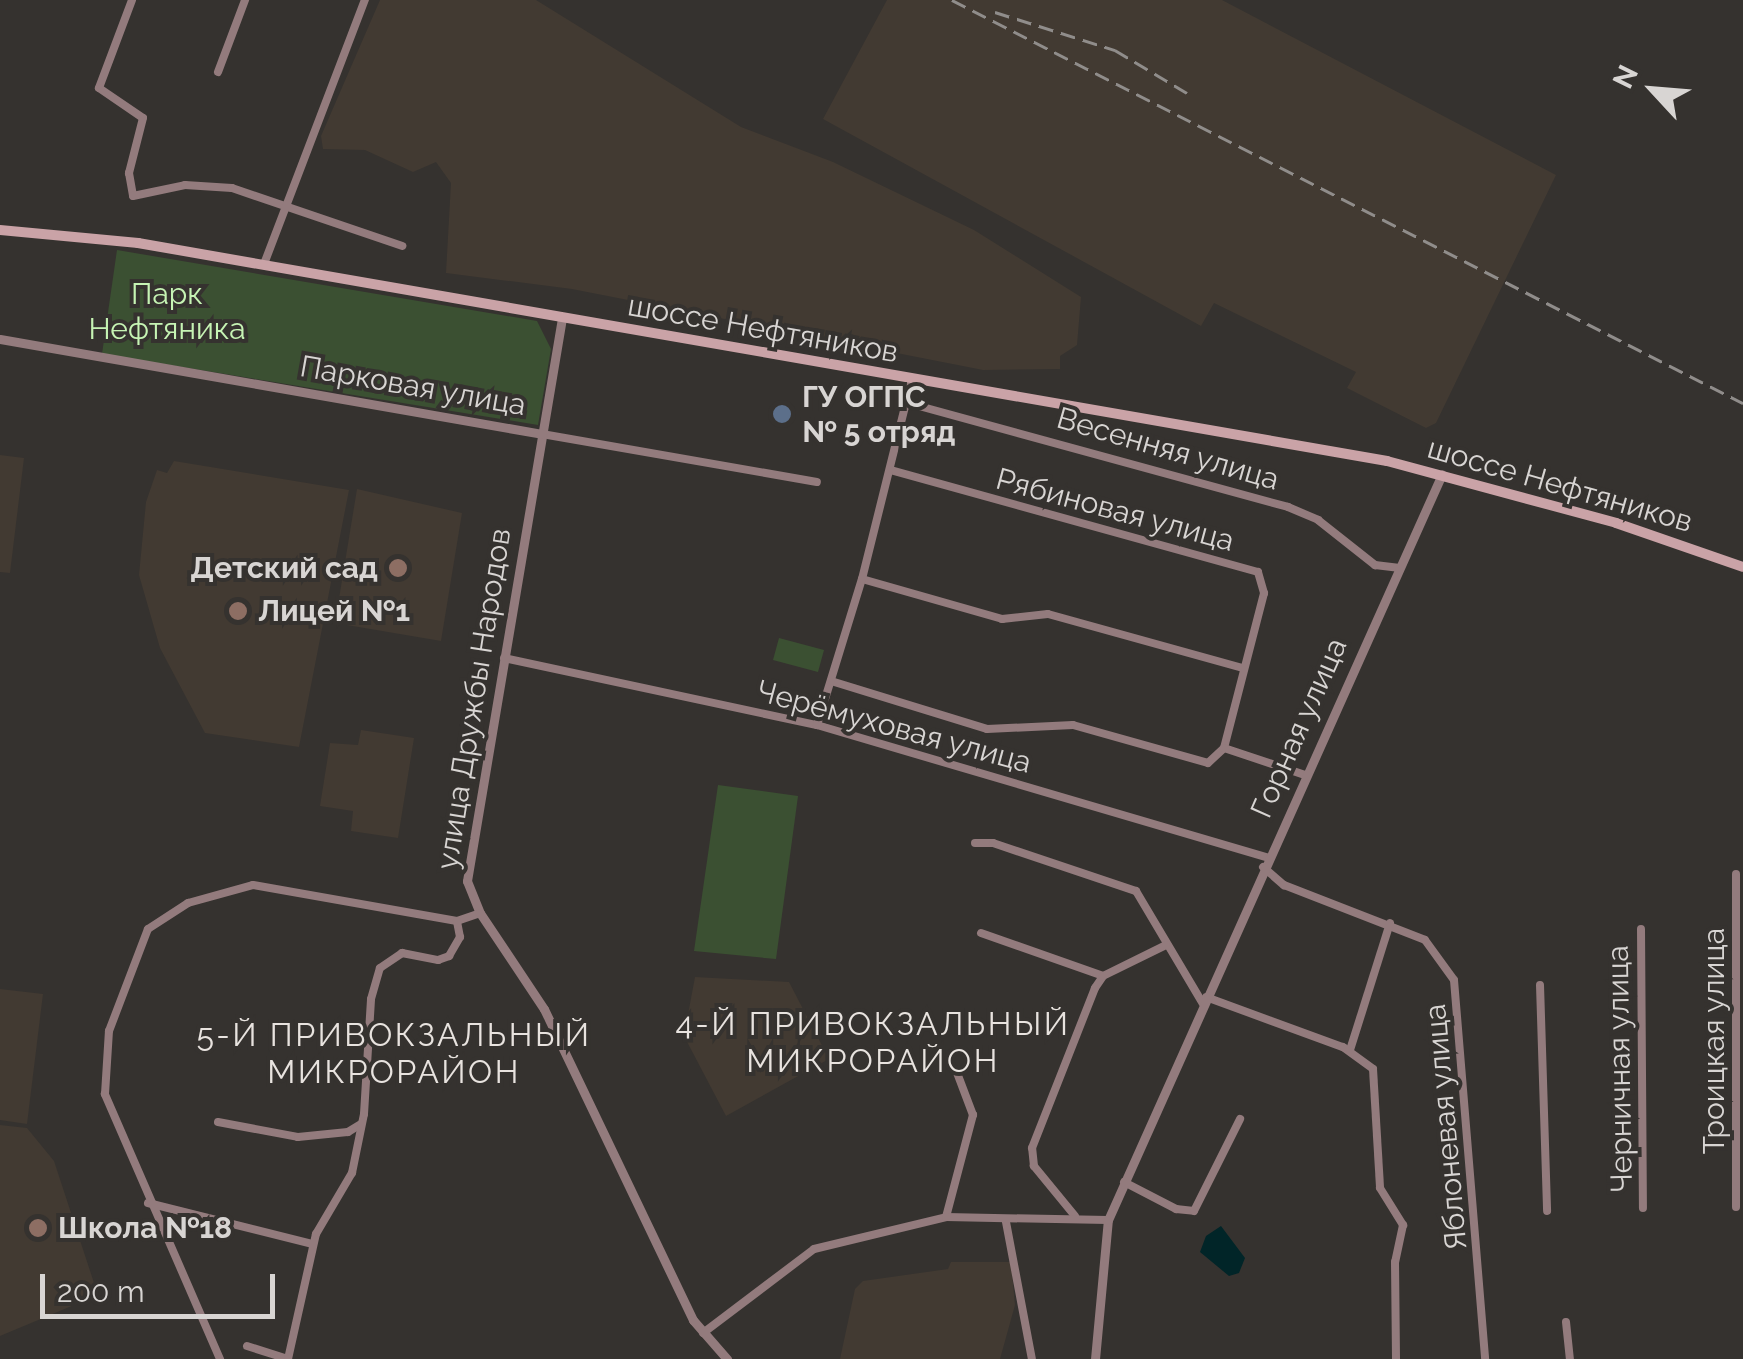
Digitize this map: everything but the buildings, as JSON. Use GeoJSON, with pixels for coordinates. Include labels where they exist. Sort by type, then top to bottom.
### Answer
{"type":"FeatureCollection","features":[{"type":"Feature","properties":{"kind":"main road","name":"шоссе Нефтяников"},"geometry":{"type":"LineString","coordinates":[[0,230],[264,264],[1442,474],[1616,522],[1743,568]]}},
{"type":"Feature","properties":{"kind":"street"},"geometry":{"type":"LineString","coordinates":[[132,0],[98,88],[143,118],[129,173],[133,196],[201,185],[232,188],[281,209],[402,246]]}},
{"type":"Feature","properties":{"kind":"street"},"geometry":{"type":"LineString","coordinates":[[218,72],[245,0]]}},
{"type":"Feature","properties":{"kind":"street"},"geometry":{"type":"LineString","coordinates":[[264,264],[281,209],[365,0]]}},
{"type":"Feature","properties":{"kind":"street","name":"улица Дружбы Народов"},"geometry":{"type":"LineString","coordinates":[[562,318],[467,872],[480,913],[544,1008],[702,1332],[727,1359]]}},
{"type":"Feature","properties":{"kind":"street","name":"Парковая улица"},"geometry":{"type":"LineString","coordinates":[[0,339],[817,482]]}},
{"type":"Feature","properties":{"kind":"street"},"geometry":{"type":"LineString","coordinates":[[817,725],[862,580],[911,382]]}},
{"type":"Feature","properties":{"kind":"street","name":"Весенняя улица"},"geometry":{"type":"LineString","coordinates":[[908,403],[1038,434],[1307,514],[1375,565],[1400,568]]}},
{"type":"Feature","properties":{"kind":"street","name":"Рябиновая улица"},"geometry":{"type":"LineString","coordinates":[[891,470],[1253,570],[1265,582],[1243,668]]}},
{"type":"Feature","properties":{"kind":"street","name":"Горная улица"},"geometry":{"type":"LineString","coordinates":[[1095,1359],[1108,1220],[1442,474]]}},
{"type":"Feature","properties":{"kind":"street"},"geometry":{"type":"LineString","coordinates":[[832,681],[987,728],[1073,725],[1202,762],[1215,760],[1224,748],[1243,668],[1048,614],[1002,618],[862,580]]}},
{"type":"Feature","properties":{"kind":"street","name":"Черёмуховая улица"},"geometry":{"type":"LineString","coordinates":[[504,658],[817,725],[1265,862],[1284,885],[1390,923]]}},
{"type":"Feature","properties":{"kind":"street"},"geometry":{"type":"LineString","coordinates":[[1224,748],[1305,775]]}},
{"type":"Feature","properties":{"kind":"street"},"geometry":{"type":"LineString","coordinates":[[975,843],[1130,887],[1204,1000],[1350,1050],[1376,1078],[1380,1188],[1403,1225],[1395,1275],[1396,1359]]}},
{"type":"Feature","properties":{"kind":"street","name":"Троицкая улица"},"geometry":{"type":"LineString","coordinates":[[1736,874],[1736,1207]]}},
{"type":"Feature","properties":{"kind":"street"},"geometry":{"type":"LineString","coordinates":[[220,1359],[107,1104],[103,1079],[114,1017],[154,922],[188,902],[253,886],[457,922],[480,913]]}},
{"type":"Feature","properties":{"kind":"street"},"geometry":{"type":"LineString","coordinates":[[247,1346],[288,1359],[313,1244],[349,1181],[361,1124],[370,999],[380,968],[402,953],[438,960],[449,956],[460,937],[457,922]]}},
{"type":"Feature","properties":{"kind":"street"},"geometry":{"type":"LineString","coordinates":[[1350,1050],[1390,923]]}},
{"type":"Feature","properties":{"kind":"street","name":"Яблоневая улица"},"geometry":{"type":"LineString","coordinates":[[1390,923],[1434,949],[1458,989],[1485,1359]]}},
{"type":"Feature","properties":{"kind":"street","name":"Черничная улица"},"geometry":{"type":"LineString","coordinates":[[1641,929],[1644,1208]]}},
{"type":"Feature","properties":{"kind":"street"},"geometry":{"type":"LineString","coordinates":[[981,933],[1104,976]]}},
{"type":"Feature","properties":{"kind":"street"},"geometry":{"type":"LineString","coordinates":[[1076,1216],[1032,1161],[1032,1148],[1104,976],[1166,944]]}},
{"type":"Feature","properties":{"kind":"street"},"geometry":{"type":"LineString","coordinates":[[1540,986],[1548,1210]]}},
{"type":"Feature","properties":{"kind":"street"},"geometry":{"type":"LineString","coordinates":[[946,1217],[973,1115],[956,1070]]}},
{"type":"Feature","properties":{"kind":"street"},"geometry":{"type":"LineString","coordinates":[[1124,1182],[1176,1209],[1194,1211],[1240,1119]]}},
{"type":"Feature","properties":{"kind":"street"},"geometry":{"type":"LineString","coordinates":[[218,1122],[298,1136],[348,1132],[361,1124]]}},
{"type":"Feature","properties":{"kind":"street"},"geometry":{"type":"LineString","coordinates":[[148,1202],[313,1244]]}},
{"type":"Feature","properties":{"kind":"street"},"geometry":{"type":"LineString","coordinates":[[702,1332],[814,1248],[946,1217],[1006,1222],[1076,1216],[1108,1220]]}},
{"type":"Feature","properties":{"kind":"street"},"geometry":{"type":"LineString","coordinates":[[1006,1222],[1032,1359]]}},
{"type":"Feature","properties":{"kind":"street"},"geometry":{"type":"LineString","coordinates":[[1566,1322],[1570,1359]]}},
{"type":"Feature","properties":{"kind":"shaded area"},"geometry":{"type":"Polygon","coordinates":[[[380,0],[536,0],[741,127],[833,162],[974,230],[1081,297],[1077,345],[1060,356],[1060,369],[983,370],[572,289],[446,273],[451,183],[436,162],[413,172],[365,150],[323,149],[321,136],[380,0]]]}},
{"type":"Feature","properties":{"kind":"shaded area"},"geometry":{"type":"Polygon","coordinates":[[[887,0],[1222,0],[1556,175],[1436,423],[1426,428],[1347,388],[1356,372],[1214,303],[1201,326],[823,119],[887,0]]]}},
{"type":"Feature","properties":{"kind":"shaded area"},"geometry":{"type":"Polygon","coordinates":[[[0,455],[24,458],[10,573],[0,572],[0,455]]]}},
{"type":"Feature","properties":{"kind":"shaded area","name":"Лицей №1"},"geometry":{"type":"Polygon","coordinates":[[[174,461],[349,490],[299,747],[205,733],[160,648],[139,575],[146,502],[157,470],[167,473],[174,461]]]}},
{"type":"Feature","properties":{"kind":"shaded area","name":"Детский сад"},"geometry":{"type":"Polygon","coordinates":[[[357,489],[462,513],[441,641],[335,623],[357,489]]]}},
{"type":"Feature","properties":{"kind":"shaded area"},"geometry":{"type":"Polygon","coordinates":[[[361,730],[414,738],[398,838],[351,831],[353,811],[320,806],[330,743],[358,745],[361,730]]]}},
{"type":"Feature","properties":{"kind":"shaded area"},"geometry":{"type":"Polygon","coordinates":[[[695,977],[789,982],[829,1059],[726,1116],[684,1036],[695,977]]]}},
{"type":"Feature","properties":{"kind":"shaded area"},"geometry":{"type":"Polygon","coordinates":[[[0,989],[43,994],[27,1124],[0,1120],[0,989]]]}},
{"type":"Feature","properties":{"kind":"shaded area","name":"Школа №18"},"geometry":{"type":"Polygon","coordinates":[[[0,1125],[27,1128],[54,1161],[98,1295],[0,1336],[0,1125]]]}},
{"type":"Feature","properties":{"kind":"shaded area"},"geometry":{"type":"Polygon","coordinates":[[[951,1262],[1011,1262],[1015,1305],[1000,1359],[840,1359],[855,1289],[863,1281],[948,1269],[951,1262]]]}},
{"type":"Feature","properties":{"kind":"green space","name":"Парк Нефтяника"},"geometry":{"type":"Polygon","coordinates":[[[117,250],[537,321],[551,349],[538,425],[102,354],[117,250]]]}},
{"type":"Feature","properties":{"kind":"green space"},"geometry":{"type":"Polygon","coordinates":[[[779,638],[824,650],[818,672],[773,660],[779,638]]]}},
{"type":"Feature","properties":{"kind":"green space"},"geometry":{"type":"Polygon","coordinates":[[[718,785],[798,796],[776,959],[694,951],[718,785]]]}},
{"type":"Feature","properties":{"kind":"water"},"geometry":{"type":"Polygon","coordinates":[[[1221,1226],[1245,1258],[1239,1273],[1229,1276],[1200,1252],[1206,1236],[1221,1226]]]}},
{"type":"Feature","properties":{"kind":"railway"},"geometry":{"type":"LineString","coordinates":[[952,0],[1743,403]]}},
{"type":"Feature","properties":{"kind":"railway"},"geometry":{"type":"LineString","coordinates":[[995,12],[1115,50],[1187,93]]}},
{"type":"Feature","properties":{"kind":"place","name":"ГУ ОГПС № 5 отряд"},"geometry":{"type":"Point","coordinates":[782,414]}},
{"type":"Feature","properties":{"kind":"place","name":"Детский сад"},"geometry":{"type":"Point","coordinates":[398,568]}},
{"type":"Feature","properties":{"kind":"place","name":"Лицей №1"},"geometry":{"type":"Point","coordinates":[238,611]}},
{"type":"Feature","properties":{"kind":"place","name":"Школа №18"},"geometry":{"type":"Point","coordinates":[38,1228]}},
{"type":"Feature","properties":{"kind":"district","name":"4-Й ПРИВОКЗАЛЬНЫЙ МИКРОРАЙОН"},"geometry":{"type":"Point","coordinates":[873,1044]}},
{"type":"Feature","properties":{"kind":"district","name":"5-Й ПРИВОКЗАЛЬНЫЙ МИКРОРАЙОН"},"geometry":{"type":"Point","coordinates":[394,1054]}}]}
